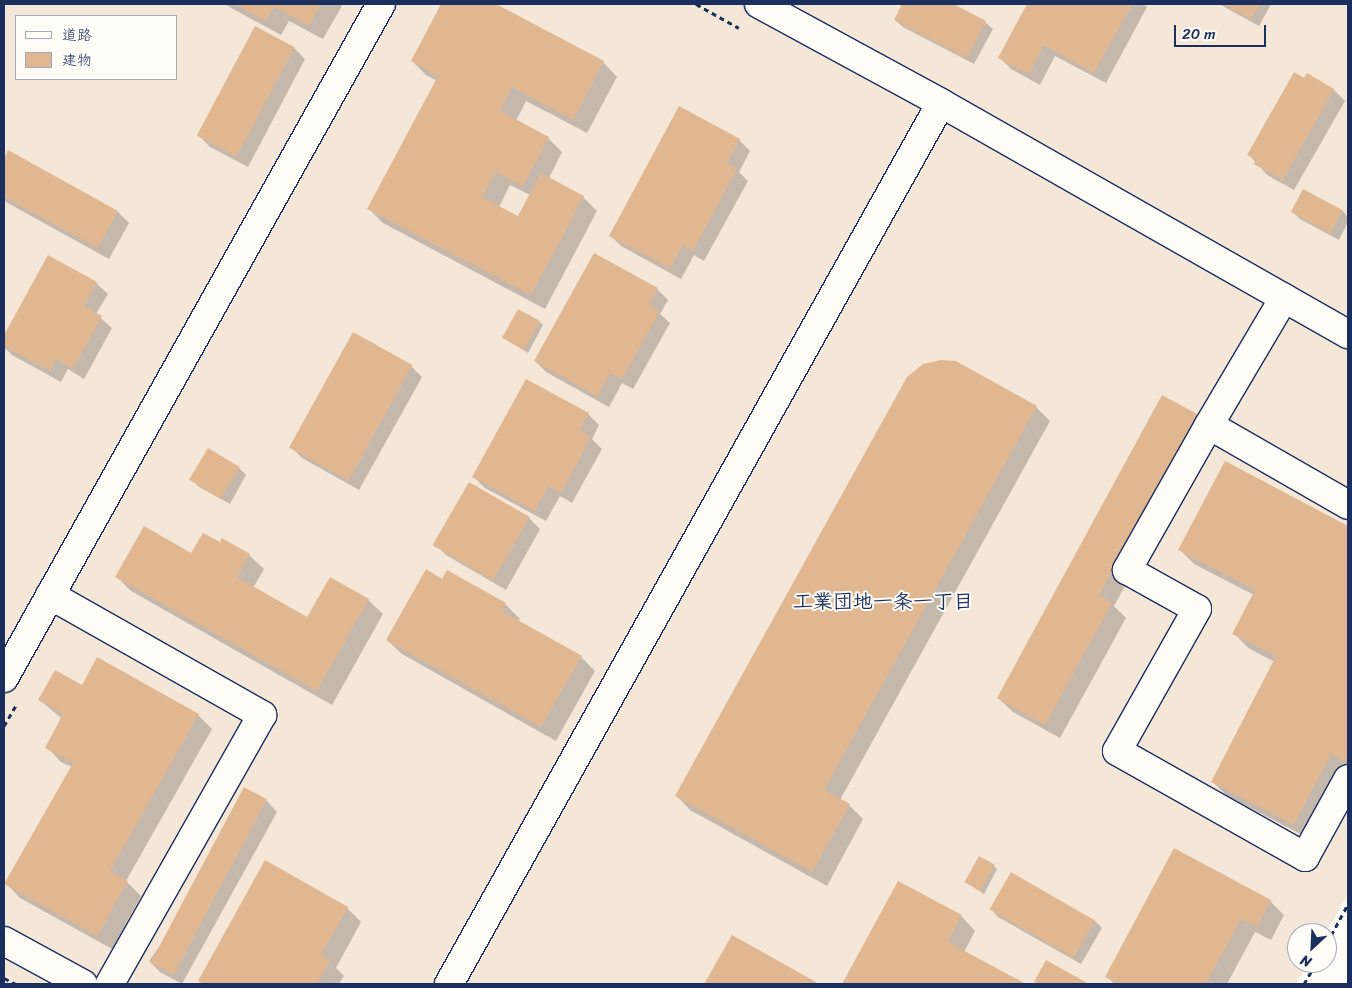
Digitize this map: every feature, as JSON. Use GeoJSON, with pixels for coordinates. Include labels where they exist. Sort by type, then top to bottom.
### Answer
{"type":"FeatureCollection","features":[{"type":"Feature","properties":{"kind":"street"},"geometry":{"type":"LineString","coordinates":[[4,678],[381,4]]}},
{"type":"Feature","properties":{"kind":"street"},"geometry":{"type":"LineString","coordinates":[[760,4],[941,103],[1348,334]]}},
{"type":"Feature","properties":{"kind":"street"},"geometry":{"type":"LineString","coordinates":[[449,984],[941,103]]}},
{"type":"Feature","properties":{"kind":"street"},"geometry":{"type":"LineString","coordinates":[[1284,298],[1127,570],[1197,609],[1117,751],[1305,857],[1348,779]]}},
{"type":"Feature","properties":{"kind":"street"},"geometry":{"type":"LineString","coordinates":[[1209,425],[1348,505]]}},
{"type":"Feature","properties":{"kind":"street"},"geometry":{"type":"LineString","coordinates":[[50,595],[262,715],[110,984]]}},
{"type":"Feature","properties":{"kind":"street"},"geometry":{"type":"LineString","coordinates":[[4,941],[83,984]]}},
{"type":"Feature","properties":{"kind":"path"},"geometry":{"type":"LineString","coordinates":[[1337,924],[1348,904]]}},
{"type":"Feature","properties":{"kind":"path"},"geometry":{"type":"LineString","coordinates":[[1304,984],[1310,973]]}},
{"type":"Feature","properties":{"kind":"path"},"geometry":{"type":"LineString","coordinates":[[4,978],[16,984]]}},
{"type":"Feature","properties":{"kind":"shaded area"},"geometry":{"type":"Polygon","coordinates":[[[4,4],[1348,4],[1348,894],[1332,923],[1287,923],[1287,973],[1302,973],[1296,984],[4,984],[4,4]]]}},
{"type":"Feature","properties":{"kind":"building"},"geometry":{"type":"Polygon","coordinates":[[[234,4],[321,4],[309,26],[274,7],[266,21],[234,4]]]}},
{"type":"Feature","properties":{"kind":"building"},"geometry":{"type":"Polygon","coordinates":[[[441,4],[496,4],[604,61],[573,120],[512,87],[500,111],[549,137],[523,186],[496,172],[482,197],[518,216],[541,173],[584,196],[531,295],[367,209],[438,76],[411,61],[441,4]]]}},
{"type":"Feature","properties":{"kind":"building"},"geometry":{"type":"Polygon","coordinates":[[[902,4],[954,4],[986,21],[967,58],[894,20],[902,4]]]}},
{"type":"Feature","properties":{"kind":"building"},"geometry":{"type":"Polygon","coordinates":[[[1027,4],[1132,4],[1094,73],[1044,45],[1029,74],[998,58],[1027,4]]]}},
{"type":"Feature","properties":{"kind":"building"},"geometry":{"type":"Polygon","coordinates":[[[1223,4],[1260,4],[1251,19],[1223,4]]]}},
{"type":"Feature","properties":{"kind":"building"},"geometry":{"type":"Polygon","coordinates":[[[255,26],[295,47],[237,157],[197,135],[255,26]]]}},
{"type":"Feature","properties":{"kind":"building"},"geometry":{"type":"Polygon","coordinates":[[[1294,72],[1304,78],[1307,73],[1334,89],[1283,180],[1254,164],[1256,160],[1247,155],[1294,72]]]}},
{"type":"Feature","properties":{"kind":"building"},"geometry":{"type":"Polygon","coordinates":[[[679,106],[740,139],[727,163],[737,169],[693,251],[683,245],[670,268],[609,236],[679,106]]]}},
{"type":"Feature","properties":{"kind":"building"},"geometry":{"type":"Polygon","coordinates":[[[8,150],[118,211],[98,248],[4,197],[4,159],[8,150]]]}},
{"type":"Feature","properties":{"kind":"building"},"geometry":{"type":"Polygon","coordinates":[[[1303,189],[1343,210],[1331,233],[1291,212],[1303,189]]]}},
{"type":"Feature","properties":{"kind":"building"},"geometry":{"type":"Polygon","coordinates":[[[594,253],[658,288],[649,305],[660,311],[622,379],[610,373],[597,396],[534,361],[594,253]]]}},
{"type":"Feature","properties":{"kind":"building"},"geometry":{"type":"Polygon","coordinates":[[[48,255],[97,282],[84,306],[102,316],[73,369],[56,359],[50,371],[4,346],[4,335],[48,255]]]}},
{"type":"Feature","properties":{"kind":"building"},"geometry":{"type":"Polygon","coordinates":[[[518,309],[540,321],[524,350],[502,338],[518,309]]]}},
{"type":"Feature","properties":{"kind":"building"},"geometry":{"type":"Polygon","coordinates":[[[353,332],[412,365],[348,480],[289,447],[353,332]]]}},
{"type":"Feature","properties":{"kind":"building"},"geometry":{"type":"Polygon","coordinates":[[[941,360],[956,361],[1037,406],[824,790],[850,804],[812,872],[675,796],[907,377],[923,364],[941,360]]]}},
{"type":"Feature","properties":{"kind":"building"},"geometry":{"type":"Polygon","coordinates":[[[526,379],[589,413],[580,430],[591,437],[561,493],[548,486],[535,511],[472,477],[526,379]]]}},
{"type":"Feature","properties":{"kind":"building"},"geometry":{"type":"Polygon","coordinates":[[[1162,395],[1197,414],[1099,595],[1112,603],[1045,725],[997,698],[1162,395]]]}},
{"type":"Feature","properties":{"kind":"building"},"geometry":{"type":"Polygon","coordinates":[[[208,448],[240,467],[221,499],[189,480],[208,448]]]}},
{"type":"Feature","properties":{"kind":"building"},"geometry":{"type":"Polygon","coordinates":[[[1225,461],[1348,526],[1348,756],[1345,762],[1331,754],[1294,825],[1211,782],[1276,656],[1232,634],[1255,590],[1178,550],[1225,461]]]}},
{"type":"Feature","properties":{"kind":"building"},"geometry":{"type":"Polygon","coordinates":[[[469,482],[530,517],[493,580],[432,545],[469,482]]]}},
{"type":"Feature","properties":{"kind":"building"},"geometry":{"type":"Polygon","coordinates":[[[144,526],[191,553],[203,533],[220,542],[222,538],[250,554],[237,577],[307,617],[330,577],[369,599],[317,691],[115,577],[144,526]]]}},
{"type":"Feature","properties":{"kind":"building"},"geometry":{"type":"Polygon","coordinates":[[[426,569],[442,579],[447,570],[506,603],[502,611],[582,656],[541,727],[386,640],[426,569]]]}},
{"type":"Feature","properties":{"kind":"building"},"geometry":{"type":"Polygon","coordinates":[[[97,657],[199,714],[110,871],[128,881],[97,936],[4,884],[73,763],[45,748],[63,714],[38,700],[55,670],[82,685],[97,657]]]}},
{"type":"Feature","properties":{"kind":"building"},"geometry":{"type":"Polygon","coordinates":[[[244,787],[267,799],[174,975],[151,963],[244,787]]]}},
{"type":"Feature","properties":{"kind":"building"},"geometry":{"type":"Polygon","coordinates":[[[1174,848],[1271,900],[1257,927],[1241,919],[1206,984],[1119,984],[1105,977],[1174,848]]]}},
{"type":"Feature","properties":{"kind":"building"},"geometry":{"type":"Polygon","coordinates":[[[979,856],[995,865],[980,891],[964,882],[979,856]]]}},
{"type":"Feature","properties":{"kind":"building"},"geometry":{"type":"Polygon","coordinates":[[[265,860],[348,907],[321,955],[330,960],[317,984],[203,984],[198,981],[265,860]]]}},
{"type":"Feature","properties":{"kind":"building"},"geometry":{"type":"Polygon","coordinates":[[[1011,872],[1095,920],[1074,958],[990,909],[1011,872]]]}},
{"type":"Feature","properties":{"kind":"building"},"geometry":{"type":"Polygon","coordinates":[[[898,881],[962,915],[948,942],[1026,984],[842,984],[898,881]]]}},
{"type":"Feature","properties":{"kind":"building"},"geometry":{"type":"Polygon","coordinates":[[[732,935],[816,982],[815,984],[704,984],[732,935]]]}},
{"type":"Feature","properties":{"kind":"building"},"geometry":{"type":"Polygon","coordinates":[[[1046,960],[1089,984],[1039,984],[1034,982],[1046,960]]]}},
{"type":"Feature","properties":{"kind":"district","name":"工業団地一条一丁目"},"geometry":{"type":"Point","coordinates":[883,601]}}]}
